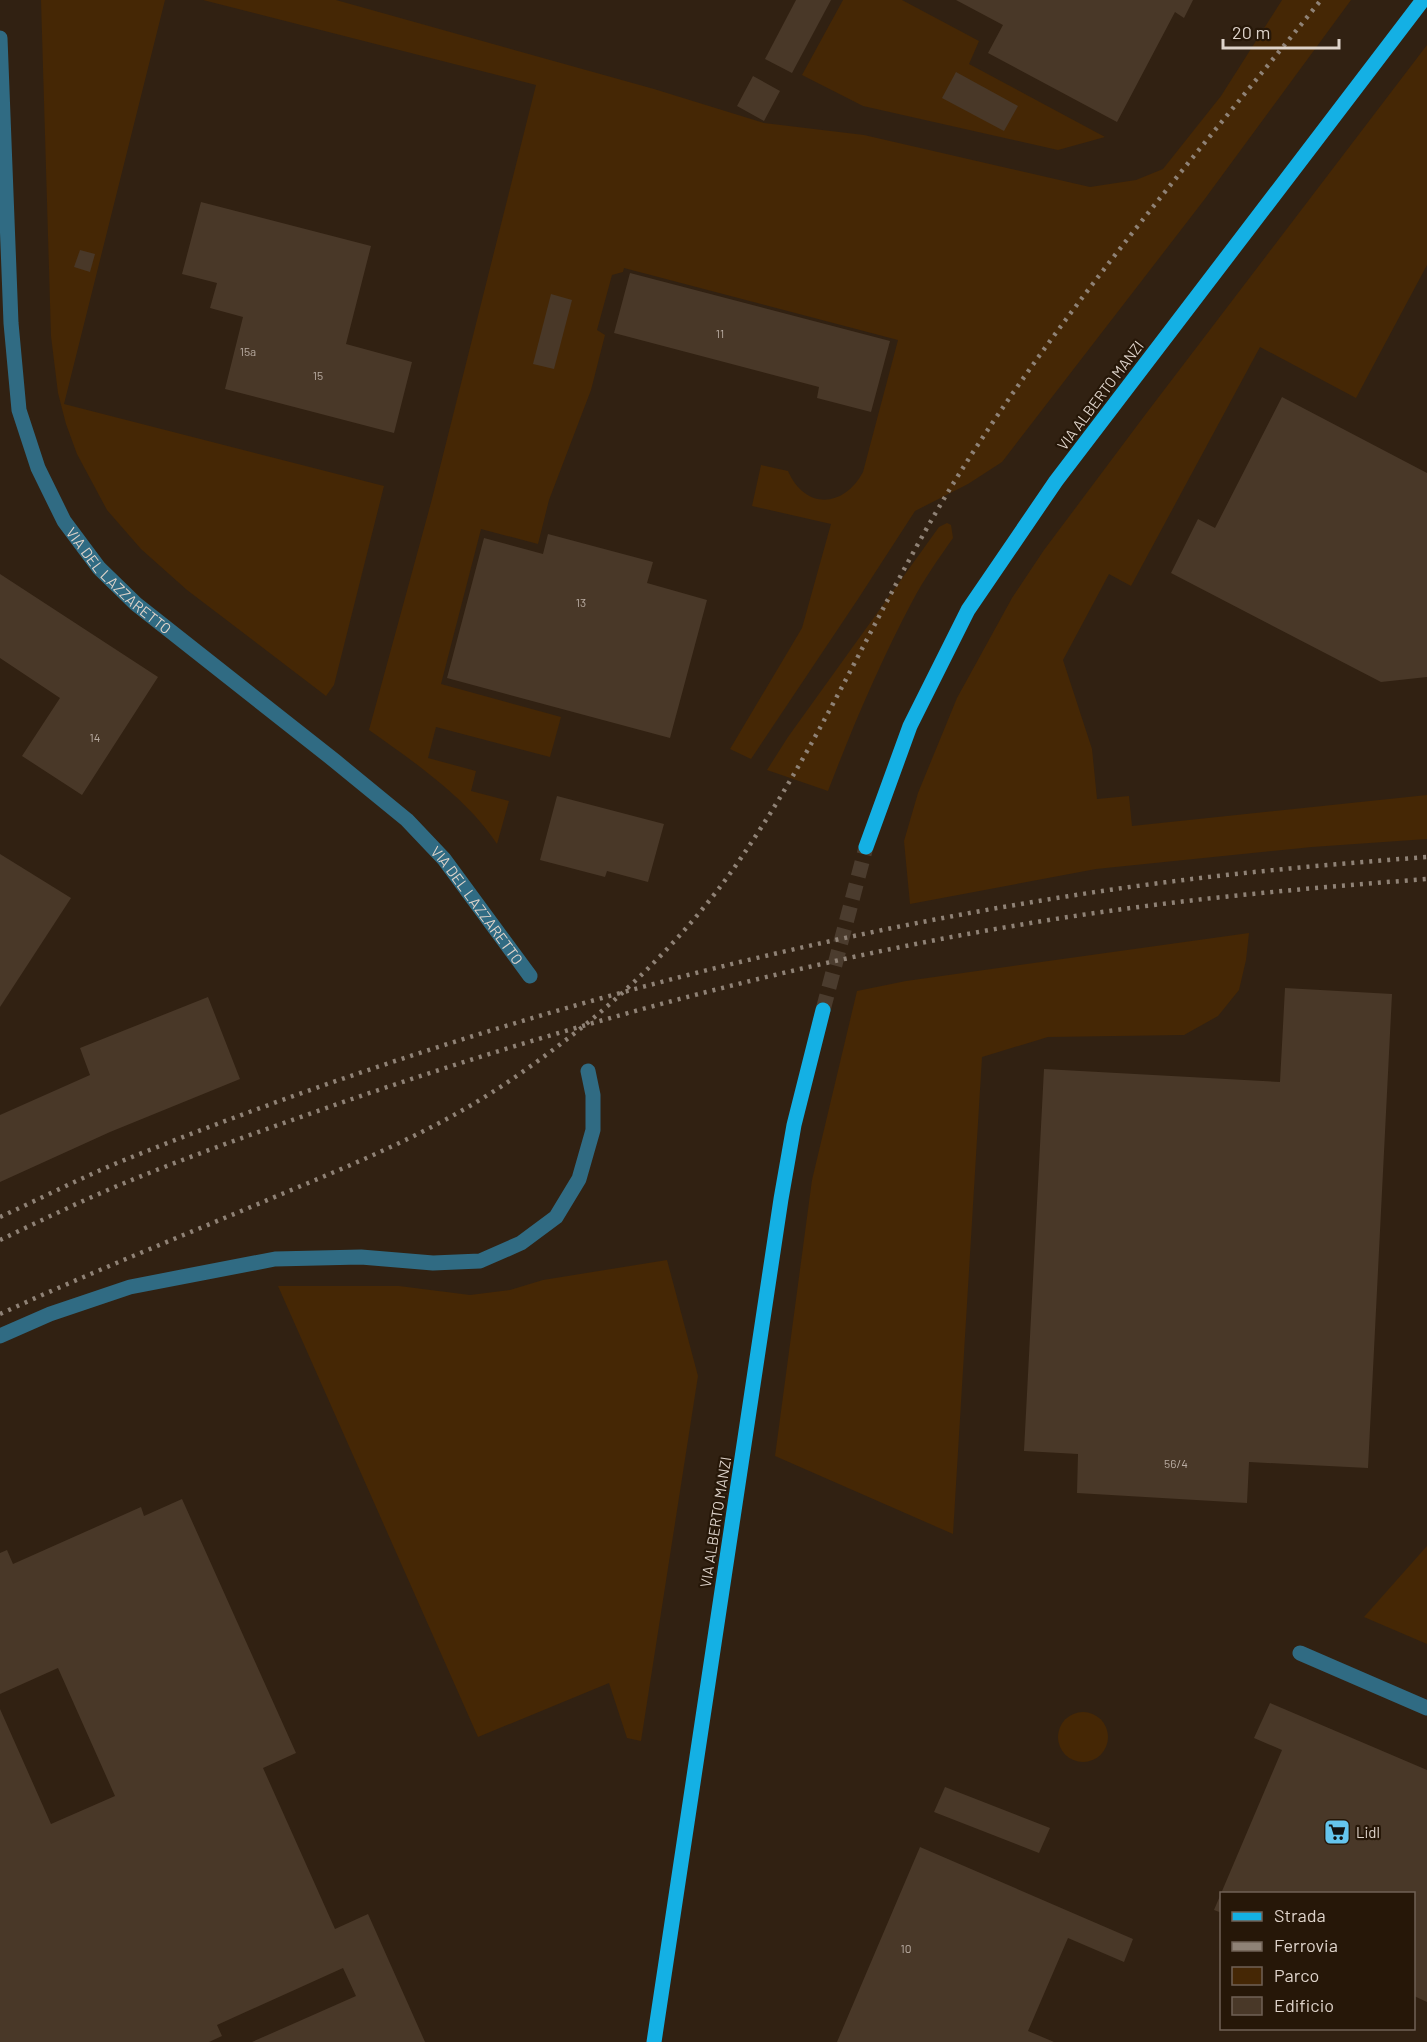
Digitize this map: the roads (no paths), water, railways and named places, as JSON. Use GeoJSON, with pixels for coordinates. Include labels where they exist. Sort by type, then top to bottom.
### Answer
{"type":"FeatureCollection","features":[{"type":"Feature","properties":{"kind":"main road","name":"VIA ALBERTO MANZI"},"geometry":{"type":"LineString","coordinates":[[866,847],[910,726],[968,610],[1056,481],[1423,0]]}},
{"type":"Feature","properties":{"kind":"main road","name":"VIA ALBERTO MANZI"},"geometry":{"type":"LineString","coordinates":[[654,2042],[781,1199],[797,1114],[823,1010]]}},
{"type":"Feature","properties":{"kind":"street","name":"VIA DEL LAZZARETTO"},"geometry":{"type":"LineString","coordinates":[[0,38],[11,323],[20,410],[38,468],[64,520],[99,568],[136,604],[407,820],[444,859],[530,976]]}},
{"type":"Feature","properties":{"kind":"street"},"geometry":{"type":"LineString","coordinates":[[0,1336],[50,1314],[130,1287],[275,1259],[361,1257],[433,1263],[480,1261],[521,1243],[556,1217],[579,1179],[592,1130],[594,1095],[588,1071]]}},
{"type":"Feature","properties":{"kind":"street"},"geometry":{"type":"LineString","coordinates":[[1300,1653],[1427,1708]]}},
{"type":"Feature","properties":{"kind":"tunnel"},"geometry":{"type":"LineString","coordinates":[[823,1010],[866,847]]}},
{"type":"Feature","properties":{"kind":"railway"},"geometry":{"type":"LineString","coordinates":[[0,1314],[364,1159],[443,1121],[495,1091],[546,1055],[596,1016],[645,972],[711,899],[731,873],[779,799],[834,703],[939,507],[1008,400],[1094,282],[1321,0]]}},
{"type":"Feature","properties":{"kind":"railway"},"geometry":{"type":"LineString","coordinates":[[0,1217],[122,1161],[240,1115],[360,1073],[481,1033],[727,965],[976,912],[1102,891],[1264,871],[1427,857]]}},
{"type":"Feature","properties":{"kind":"railway"},"geometry":{"type":"LineString","coordinates":[[0,1240],[91,1197],[150,1173],[352,1099],[538,1039],[726,987],[917,944],[1109,911],[1268,892],[1427,879]]}},
{"type":"Feature","properties":{"kind":"place","name":"Lidl"},"geometry":{"type":"Point","coordinates":[1337,1832]}}]}
